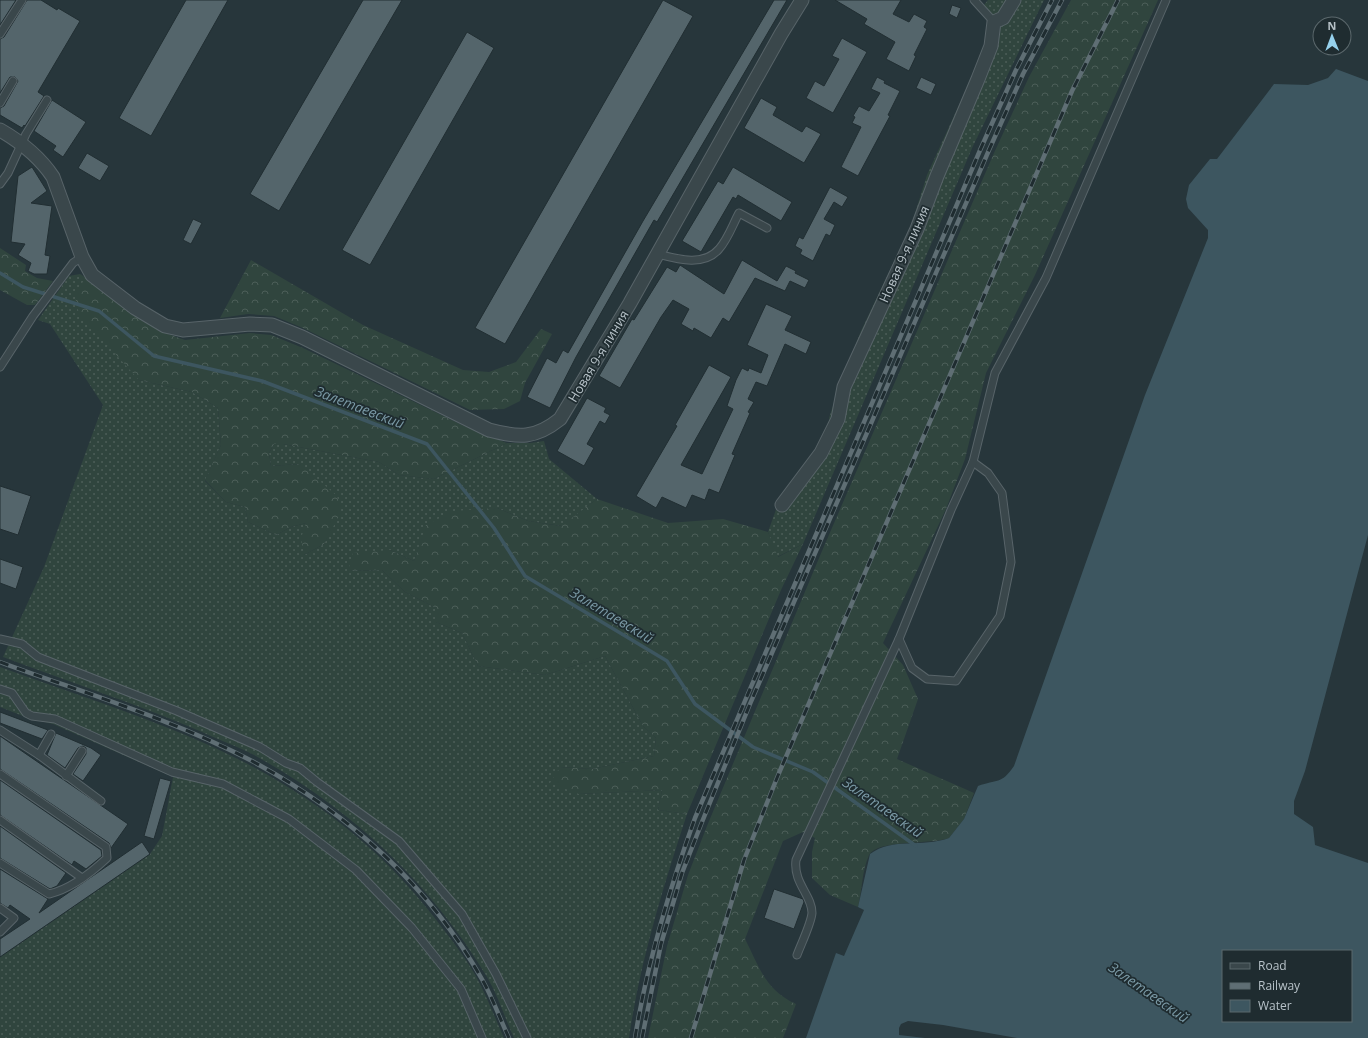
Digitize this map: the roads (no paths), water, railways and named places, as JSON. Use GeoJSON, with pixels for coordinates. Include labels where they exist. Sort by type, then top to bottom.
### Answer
{"type":"FeatureCollection","features":[{"type":"Feature","properties":{"kind":"street","name":"Новая 9-я линия"},"geometry":{"type":"LineString","coordinates":[[82,257],[92,275],[135,308],[165,326],[183,330],[250,324],[272,325],[302,337],[489,430],[511,435],[532,435],[547,429],[560,419],[658,254],[802,0]]}},
{"type":"Feature","properties":{"kind":"street"},"geometry":{"type":"LineString","coordinates":[[994,22],[1003,18],[1014,0]]}},
{"type":"Feature","properties":{"kind":"street","name":"Новая 9-я линия"},"geometry":{"type":"LineString","coordinates":[[782,505],[821,452],[838,419],[844,386],[917,229],[937,176],[991,46],[994,22]]}},
{"type":"Feature","properties":{"kind":"street"},"geometry":{"type":"LineString","coordinates":[[0,130],[22,142],[46,167],[53,177],[82,257]]}},
{"type":"Feature","properties":{"kind":"lane"},"geometry":{"type":"LineString","coordinates":[[0,34],[22,0]]}},
{"type":"Feature","properties":{"kind":"lane"},"geometry":{"type":"LineString","coordinates":[[974,0],[994,22]]}},
{"type":"Feature","properties":{"kind":"lane"},"geometry":{"type":"LineString","coordinates":[[797,954],[812,914],[810,904],[797,877],[796,860],[824,796],[899,639],[951,510],[973,462],[995,373],[1046,278],[1166,0]]}},
{"type":"Feature","properties":{"kind":"lane"},"geometry":{"type":"LineString","coordinates":[[0,103],[13,82]]}},
{"type":"Feature","properties":{"kind":"lane"},"geometry":{"type":"LineString","coordinates":[[0,184],[8,173],[22,142],[47,100]]}},
{"type":"Feature","properties":{"kind":"lane"},"geometry":{"type":"LineString","coordinates":[[658,254],[679,260],[701,260],[719,250],[739,213],[767,228]]}},
{"type":"Feature","properties":{"kind":"lane"},"geometry":{"type":"LineString","coordinates":[[0,367],[33,316],[73,263],[82,257]]}},
{"type":"Feature","properties":{"kind":"lane"},"geometry":{"type":"LineString","coordinates":[[899,639],[912,668],[927,679],[956,680],[1000,616],[1011,562],[1002,493],[988,473],[973,462]]}},
{"type":"Feature","properties":{"kind":"lane"},"geometry":{"type":"LineString","coordinates":[[0,639],[22,644],[38,657],[177,711],[260,747],[286,763],[300,768],[399,841],[462,914],[496,974],[527,1038]]}},
{"type":"Feature","properties":{"kind":"lane"},"geometry":{"type":"LineString","coordinates":[[0,689],[12,693],[26,713],[32,716],[55,719],[172,772],[223,784],[289,819],[356,870],[412,928],[461,989],[482,1038]]}},
{"type":"Feature","properties":{"kind":"lane"},"geometry":{"type":"LineString","coordinates":[[0,730],[39,755],[101,801]]}},
{"type":"Feature","properties":{"kind":"lane"},"geometry":{"type":"LineString","coordinates":[[39,755],[51,734]]}},
{"type":"Feature","properties":{"kind":"lane"},"geometry":{"type":"LineString","coordinates":[[66,776],[82,751]]}},
{"type":"Feature","properties":{"kind":"lane"},"geometry":{"type":"LineString","coordinates":[[0,774],[106,847],[107,858],[82,878],[62,891],[49,894],[0,862]]}},
{"type":"Feature","properties":{"kind":"lane"},"geometry":{"type":"LineString","coordinates":[[0,820],[82,878]]}},
{"type":"Feature","properties":{"kind":"lane"},"geometry":{"type":"LineString","coordinates":[[0,908],[14,918],[0,932]]}},
{"type":"Feature","properties":{"kind":"water"},"geometry":{"type":"Polygon","coordinates":[[[1336,69],[1368,81],[1368,535],[1305,771],[1294,801],[1294,814],[1313,827],[1315,845],[1368,863],[1368,1038],[1017,1038],[943,1025],[908,1021],[901,1024],[899,1028],[899,1035],[925,1038],[806,1038],[836,953],[844,956],[864,910],[858,907],[870,854],[888,846],[939,841],[949,838],[964,819],[978,786],[1002,779],[1014,766],[1145,395],[1208,238],[1208,230],[1188,208],[1186,199],[1189,185],[1210,159],[1217,159],[1274,84],[1308,85],[1328,78],[1336,69]]]}},
{"type":"Feature","properties":{"kind":"waterway","name":"Залетаевский"},"geometry":{"type":"LineString","coordinates":[[0,273],[23,287],[99,311],[154,356],[262,381],[427,444],[494,528],[525,576],[667,661],[695,704],[753,747],[813,772],[916,846]]}},
{"type":"Feature","properties":{"kind":"railway"},"geometry":{"type":"LineString","coordinates":[[635,1038],[652,954],[676,872],[695,818],[981,148],[1016,70],[1052,0]]}},
{"type":"Feature","properties":{"kind":"railway"},"geometry":{"type":"LineString","coordinates":[[642,1038],[661,944],[682,873],[702,822],[750,704],[989,150],[1023,74],[1062,0]]}},
{"type":"Feature","properties":{"kind":"railway"},"geometry":{"type":"LineString","coordinates":[[691,1038],[744,860],[779,773],[1072,91],[1118,0]]}},
{"type":"Feature","properties":{"kind":"railway"},"geometry":{"type":"LineString","coordinates":[[0,662],[128,707],[191,732],[252,761],[287,781],[321,804],[353,828],[383,854],[412,883],[438,914],[462,946],[483,981],[509,1038]]}}]}
